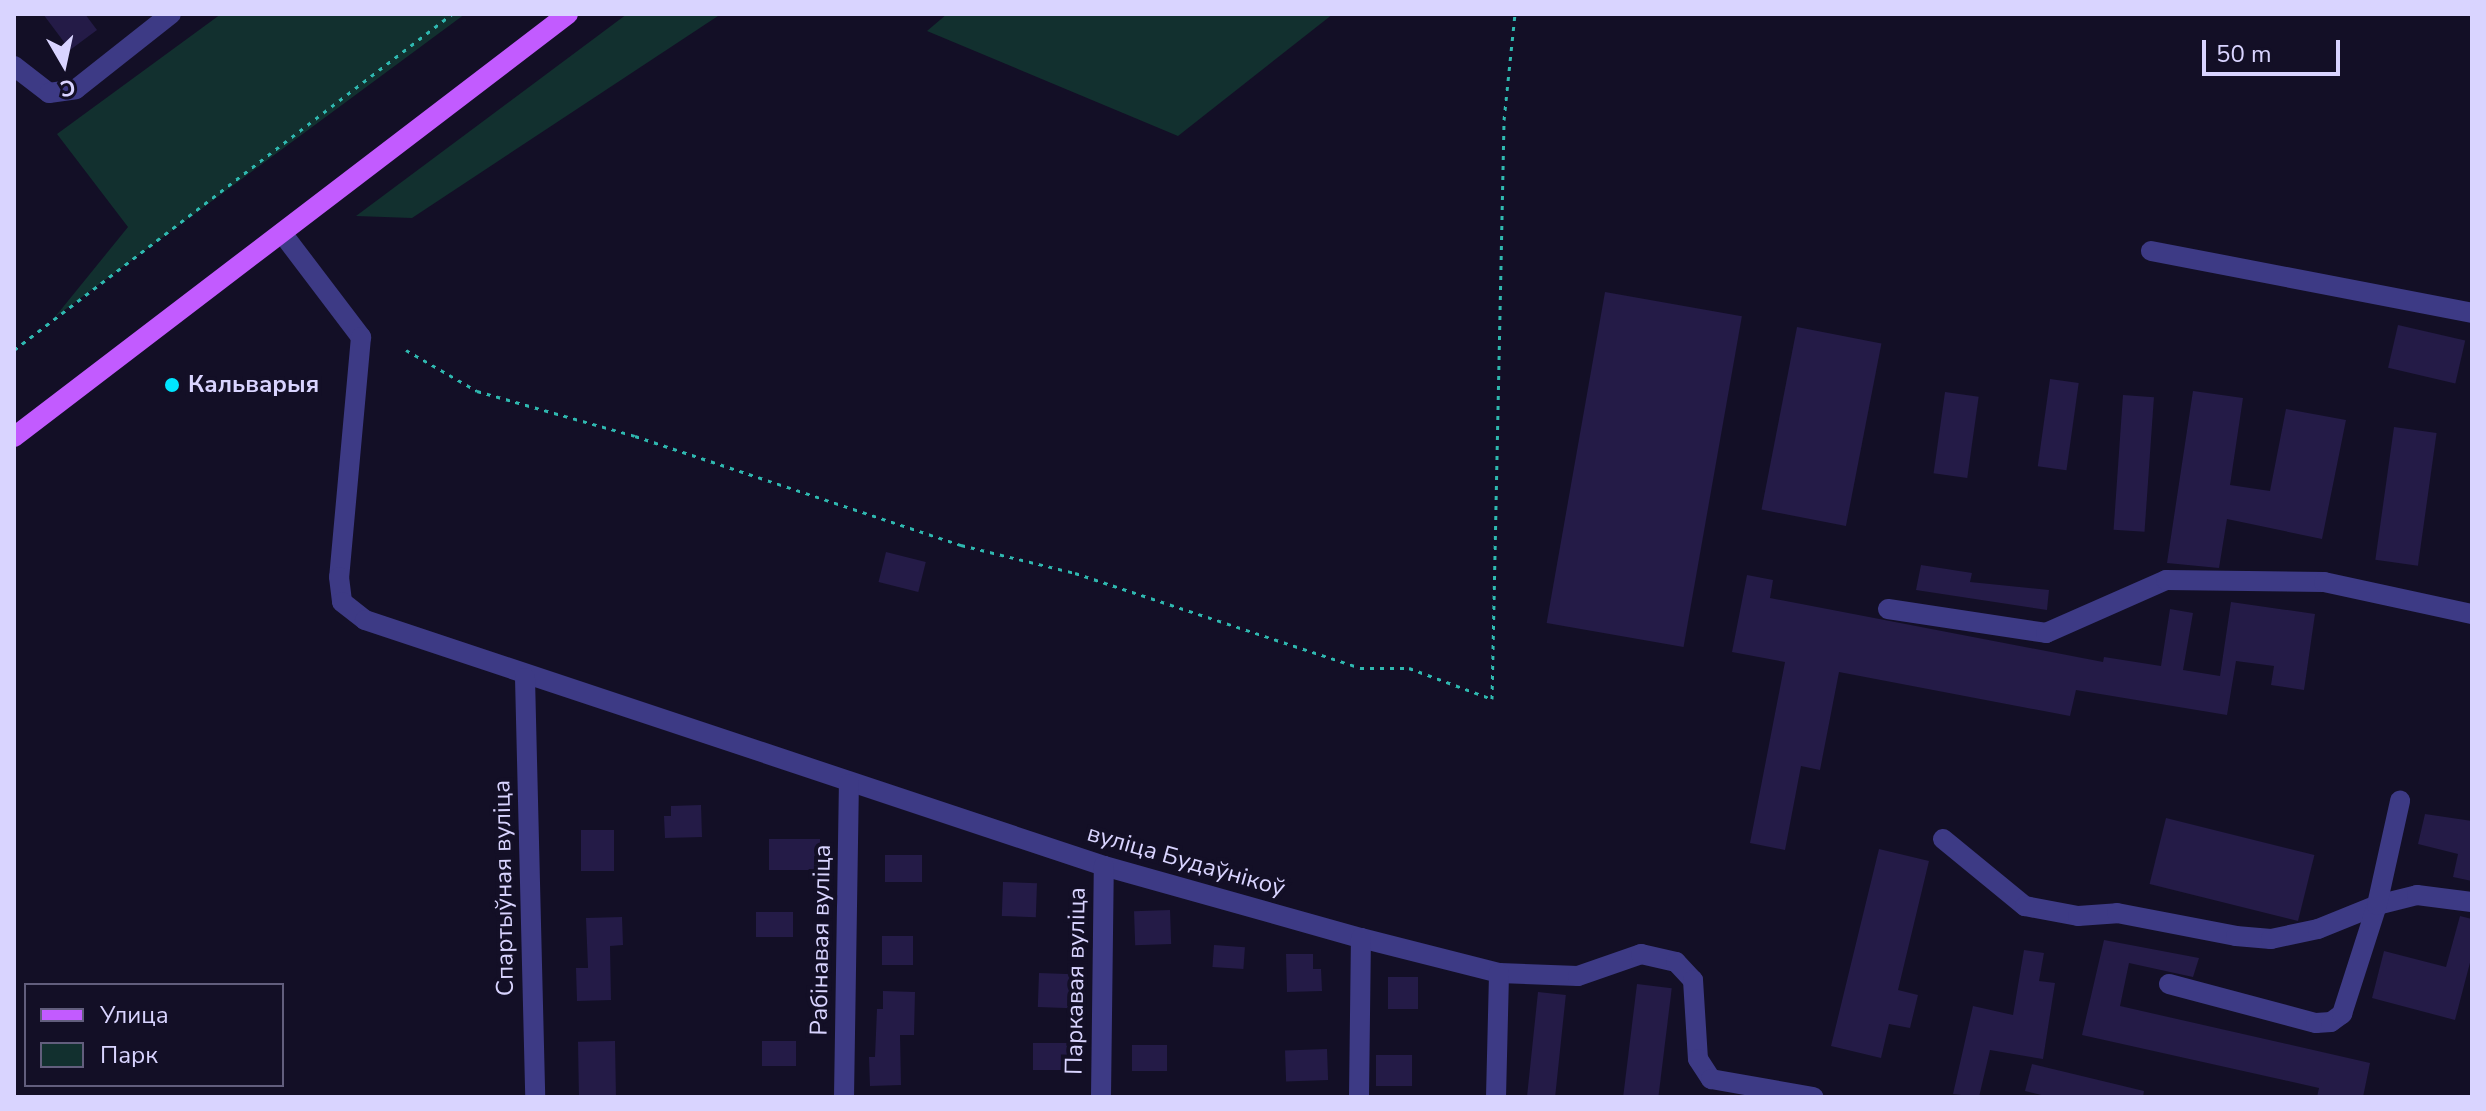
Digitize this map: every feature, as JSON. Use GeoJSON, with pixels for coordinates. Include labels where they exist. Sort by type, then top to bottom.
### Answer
{"type":"FeatureCollection","features":[{"type":"Feature","properties":{"kind":"main road"},"geometry":{"type":"LineString","coordinates":[[14,437],[568,14]]}},
{"type":"Feature","properties":{"kind":"street"},"geometry":{"type":"LineString","coordinates":[[14,66],[49,93],[76,89],[171,14]]}},
{"type":"Feature","properties":{"kind":"street","name":"вуліца Будаўнікоў"},"geometry":{"type":"LineString","coordinates":[[282,233],[361,337],[339,577],[342,602],[365,620],[525,678],[1104,866],[1361,938],[1499,973],[1578,976],[1641,954],[1676,962],[1693,980],[1698,1059],[1711,1079],[1740,1090],[1813,1097]]}},
{"type":"Feature","properties":{"kind":"street"},"geometry":{"type":"LineString","coordinates":[[2151,251],[2472,313]]}},
{"type":"Feature","properties":{"kind":"street"},"geometry":{"type":"LineString","coordinates":[[1888,609],[2046,633],[2166,580],[2324,582],[2472,614]]}},
{"type":"Feature","properties":{"kind":"street","name":"Спартыўная вуліца"},"geometry":{"type":"LineString","coordinates":[[525,678],[535,1097]]}},
{"type":"Feature","properties":{"kind":"street","name":"Рабінавая вуліца"},"geometry":{"type":"LineString","coordinates":[[844,1097],[849,784]]}},
{"type":"Feature","properties":{"kind":"street"},"geometry":{"type":"LineString","coordinates":[[2169,984],[2316,1023],[2331,1022],[2342,1014],[2377,905],[2400,801]]}},
{"type":"Feature","properties":{"kind":"street"},"geometry":{"type":"LineString","coordinates":[[1943,839],[2004,893],[2044,912],[2117,913],[2271,939],[2318,929],[2377,905],[2417,895],[2472,902]]}},
{"type":"Feature","properties":{"kind":"street","name":"Паркавая вуліца"},"geometry":{"type":"LineString","coordinates":[[1101,1097],[1104,866]]}},
{"type":"Feature","properties":{"kind":"street"},"geometry":{"type":"LineString","coordinates":[[1359,1097],[1361,938]]}},
{"type":"Feature","properties":{"kind":"street"},"geometry":{"type":"LineString","coordinates":[[1496,1097],[1499,973]]}},
{"type":"Feature","properties":{"kind":"path"},"geometry":{"type":"LineString","coordinates":[[14,350],[452,14]]}},
{"type":"Feature","properties":{"kind":"path"},"geometry":{"type":"LineString","coordinates":[[406,350],[477,391],[635,436],[961,545],[1075,573],[1360,668],[1409,668],[1492,699],[1504,120],[1515,14]]}},
{"type":"Feature","properties":{"kind":"green space"},"geometry":{"type":"Polygon","coordinates":[[[221,14],[465,14],[55,317],[128,227],[57,134],[221,14]]]}},
{"type":"Feature","properties":{"kind":"green space"},"geometry":{"type":"Polygon","coordinates":[[[627,14],[721,14],[412,218],[356,216],[627,14]]]}},
{"type":"Feature","properties":{"kind":"green space"},"geometry":{"type":"Polygon","coordinates":[[[947,14],[1333,14],[1178,136],[927,31],[947,14]]]}},
{"type":"Feature","properties":{"kind":"building"},"geometry":{"type":"Polygon","coordinates":[[[43,14],[85,14],[97,30],[70,50],[43,14]]]}},
{"type":"Feature","properties":{"kind":"building"},"geometry":{"type":"Polygon","coordinates":[[[1605,292],[1742,316],[1684,647],[1547,623],[1605,292]]]}},
{"type":"Feature","properties":{"kind":"building"},"geometry":{"type":"Polygon","coordinates":[[[2398,325],[2465,341],[2455,383],[2388,368],[2398,325]]]}},
{"type":"Feature","properties":{"kind":"building"},"geometry":{"type":"Polygon","coordinates":[[[1797,327],[1881,343],[1846,526],[1762,510],[1797,327]]]}},
{"type":"Feature","properties":{"kind":"building"},"geometry":{"type":"Polygon","coordinates":[[[2050,379],[2079,383],[2066,470],[2038,466],[2050,379]]]}},
{"type":"Feature","properties":{"kind":"building"},"geometry":{"type":"Polygon","coordinates":[[[2193,391],[2243,398],[2230,485],[2270,491],[2286,409],[2346,420],[2322,539],[2227,519],[2219,568],[2167,563],[2193,391]]]}},
{"type":"Feature","properties":{"kind":"building"},"geometry":{"type":"Polygon","coordinates":[[[1945,392],[1979,397],[1967,478],[1934,473],[1945,392]]]}},
{"type":"Feature","properties":{"kind":"building"},"geometry":{"type":"Polygon","coordinates":[[[2123,395],[2154,397],[2145,532],[2114,530],[2123,395]]]}},
{"type":"Feature","properties":{"kind":"building"},"geometry":{"type":"Polygon","coordinates":[[[2394,427],[2437,433],[2418,566],[2375,560],[2394,427]]]}},
{"type":"Feature","properties":{"kind":"building"},"geometry":{"type":"Polygon","coordinates":[[[886,552],[926,562],[918,592],[879,582],[886,552]]]}},
{"type":"Feature","properties":{"kind":"building"},"geometry":{"type":"Polygon","coordinates":[[[1921,565],[1972,573],[1970,582],[2049,590],[2047,610],[1916,590],[1921,565]]]}},
{"type":"Feature","properties":{"kind":"building"},"geometry":{"type":"Polygon","coordinates":[[[1747,575],[1773,580],[1770,598],[2103,662],[2104,657],[2161,666],[2170,609],[2193,613],[2183,670],[2220,676],[2231,602],[2315,614],[2304,690],[2271,685],[2274,666],[2236,661],[2227,715],[2076,690],[2070,716],[1839,672],[1820,770],[1801,766],[1785,850],[1750,843],[1785,662],[1732,652],[1747,575]]]}},
{"type":"Feature","properties":{"kind":"building"},"geometry":{"type":"Polygon","coordinates":[[[701,805],[702,837],[665,838],[664,816],[671,816],[671,806],[701,805]]]}},
{"type":"Feature","properties":{"kind":"building"},"geometry":{"type":"Polygon","coordinates":[[[2425,814],[2472,821],[2472,881],[2453,877],[2458,854],[2418,844],[2425,814]]]}},
{"type":"Feature","properties":{"kind":"building"},"geometry":{"type":"Polygon","coordinates":[[[2166,818],[2314,855],[2298,921],[2150,884],[2166,818]]]}},
{"type":"Feature","properties":{"kind":"building"},"geometry":{"type":"Polygon","coordinates":[[[581,830],[614,830],[614,871],[581,871],[581,830]]]}},
{"type":"Feature","properties":{"kind":"building"},"geometry":{"type":"Polygon","coordinates":[[[769,839],[820,839],[820,870],[769,870],[769,839]]]}},
{"type":"Feature","properties":{"kind":"building"},"geometry":{"type":"Polygon","coordinates":[[[1879,849],[1929,861],[1898,990],[1918,995],[1910,1028],[1889,1024],[1881,1058],[1831,1046],[1879,849]]]}},
{"type":"Feature","properties":{"kind":"building"},"geometry":{"type":"Polygon","coordinates":[[[885,855],[922,855],[922,882],[885,882],[885,855]]]}},
{"type":"Feature","properties":{"kind":"building"},"geometry":{"type":"Polygon","coordinates":[[[1003,882],[1037,883],[1036,917],[1002,916],[1003,882]]]}},
{"type":"Feature","properties":{"kind":"building"},"geometry":{"type":"Polygon","coordinates":[[[1170,910],[1171,944],[1135,945],[1134,911],[1170,910]]]}},
{"type":"Feature","properties":{"kind":"building"},"geometry":{"type":"Polygon","coordinates":[[[756,912],[793,912],[793,937],[756,937],[756,912]]]}},
{"type":"Feature","properties":{"kind":"building"},"geometry":{"type":"Polygon","coordinates":[[[2460,916],[2472,919],[2472,955],[2455,1020],[2372,998],[2384,951],[2446,967],[2460,916]]]}},
{"type":"Feature","properties":{"kind":"building"},"geometry":{"type":"Polygon","coordinates":[[[622,917],[623,945],[610,946],[611,1000],[577,1001],[576,968],[588,968],[586,918],[622,917]]]}},
{"type":"Feature","properties":{"kind":"building"},"geometry":{"type":"Polygon","coordinates":[[[882,936],[913,936],[913,965],[882,965],[882,936]]]}},
{"type":"Feature","properties":{"kind":"building"},"geometry":{"type":"Polygon","coordinates":[[[2104,940],[2199,958],[2193,977],[2129,963],[2120,1006],[2370,1063],[2363,1097],[2317,1097],[2319,1088],[2082,1035],[2104,940]]]}},
{"type":"Feature","properties":{"kind":"building"},"geometry":{"type":"Polygon","coordinates":[[[1214,945],[1245,947],[1243,969],[1212,967],[1214,945]]]}},
{"type":"Feature","properties":{"kind":"building"},"geometry":{"type":"Polygon","coordinates":[[[2024,950],[2044,953],[2039,981],[2055,983],[2043,1059],[1990,1050],[1979,1097],[1953,1094],[1973,1006],[2013,1015],[2024,950]]]}},
{"type":"Feature","properties":{"kind":"building"},"geometry":{"type":"Polygon","coordinates":[[[1286,954],[1313,954],[1313,969],[1321,969],[1322,991],[1287,992],[1286,954]]]}},
{"type":"Feature","properties":{"kind":"building"},"geometry":{"type":"Polygon","coordinates":[[[1039,973],[1073,974],[1072,1008],[1038,1007],[1039,973]]]}},
{"type":"Feature","properties":{"kind":"building"},"geometry":{"type":"Polygon","coordinates":[[[1388,977],[1418,977],[1418,1009],[1388,1009],[1388,977]]]}},
{"type":"Feature","properties":{"kind":"building"},"geometry":{"type":"Polygon","coordinates":[[[1637,984],[1672,988],[1658,1097],[1623,1097],[1637,984]]]}},
{"type":"Feature","properties":{"kind":"building"},"geometry":{"type":"Polygon","coordinates":[[[883,991],[915,992],[914,1035],[900,1035],[901,1085],[870,1086],[869,1057],[875,1057],[877,1009],[883,1009],[883,991]]]}},
{"type":"Feature","properties":{"kind":"building"},"geometry":{"type":"Polygon","coordinates":[[[1538,992],[1566,995],[1555,1097],[1527,1096],[1538,992]]]}},
{"type":"Feature","properties":{"kind":"building"},"geometry":{"type":"Polygon","coordinates":[[[615,1041],[616,1097],[579,1097],[578,1042],[615,1041]]]}},
{"type":"Feature","properties":{"kind":"building"},"geometry":{"type":"Polygon","coordinates":[[[762,1041],[796,1041],[796,1066],[762,1066],[762,1041]]]}},
{"type":"Feature","properties":{"kind":"building"},"geometry":{"type":"Polygon","coordinates":[[[1033,1043],[1068,1043],[1068,1070],[1033,1070],[1033,1043]]]}},
{"type":"Feature","properties":{"kind":"building"},"geometry":{"type":"Polygon","coordinates":[[[1132,1045],[1167,1045],[1167,1071],[1132,1071],[1132,1045]]]}},
{"type":"Feature","properties":{"kind":"building"},"geometry":{"type":"Polygon","coordinates":[[[1327,1049],[1328,1080],[1286,1081],[1285,1050],[1327,1049]]]}},
{"type":"Feature","properties":{"kind":"building"},"geometry":{"type":"Polygon","coordinates":[[[1376,1055],[1412,1055],[1412,1086],[1376,1086],[1376,1055]]]}},
{"type":"Feature","properties":{"kind":"building"},"geometry":{"type":"Polygon","coordinates":[[[2032,1064],[2144,1091],[2143,1097],[2050,1097],[2025,1091],[2032,1064]]]}},
{"type":"Feature","properties":{"kind":"place","name":"Кальварыя"},"geometry":{"type":"Point","coordinates":[172,385]}}]}
